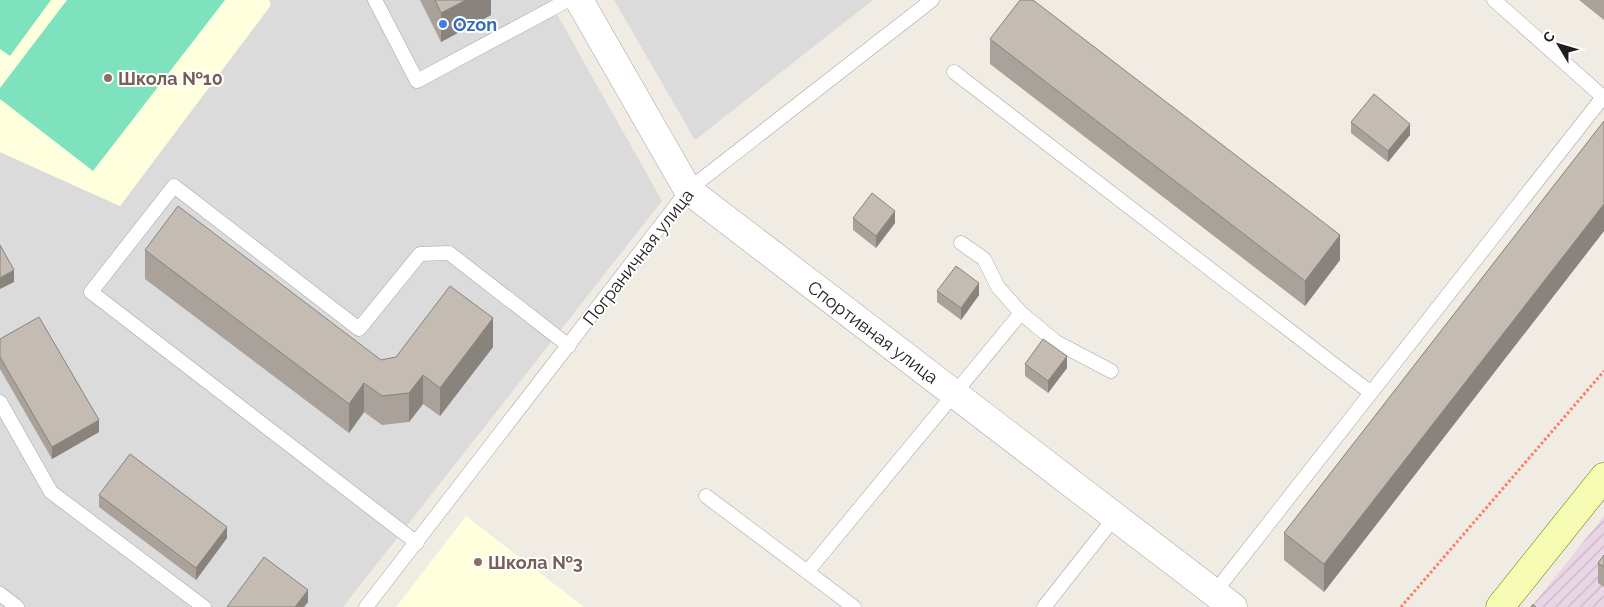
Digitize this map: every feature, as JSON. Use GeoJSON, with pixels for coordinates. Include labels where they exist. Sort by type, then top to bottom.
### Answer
{"type":"FeatureCollection","features":[{"type":"Feature","properties":{"kind":"main road"},"geometry":{"type":"LineString","coordinates":[[1500,607],[1604,477]]}},
{"type":"Feature","properties":{"kind":"street","name":"Спортивная улица"},"geometry":{"type":"LineString","coordinates":[[579,0],[688,190],[1224,600]]}},
{"type":"Feature","properties":{"kind":"lane"},"geometry":{"type":"LineString","coordinates":[[375,0],[416,81],[568,0]]}},
{"type":"Feature","properties":{"kind":"lane","name":"Пограничная улица"},"geometry":{"type":"LineString","coordinates":[[366,607],[417,544],[688,190],[932,0]]}},
{"type":"Feature","properties":{"kind":"lane"},"geometry":{"type":"LineString","coordinates":[[1224,600],[1371,393],[1602,97],[1494,0]]}},
{"type":"Feature","properties":{"kind":"lane"},"geometry":{"type":"LineString","coordinates":[[954,72],[1371,393]]}},
{"type":"Feature","properties":{"kind":"lane"},"geometry":{"type":"LineString","coordinates":[[417,544],[91,292],[174,186],[359,329],[420,254],[449,254],[569,346]]}},
{"type":"Feature","properties":{"kind":"lane"},"geometry":{"type":"LineString","coordinates":[[962,243],[984,259],[998,287],[1021,313],[1056,342],[1111,371]]}},
{"type":"Feature","properties":{"kind":"lane"},"geometry":{"type":"LineString","coordinates":[[807,572],[1021,313]]}},
{"type":"Feature","properties":{"kind":"lane"},"geometry":{"type":"LineString","coordinates":[[0,402],[51,492],[204,607]]}},
{"type":"Feature","properties":{"kind":"lane"},"geometry":{"type":"LineString","coordinates":[[706,496],[854,607]]}},
{"type":"Feature","properties":{"kind":"lane"},"geometry":{"type":"LineString","coordinates":[[1044,607],[1115,517]]}},
{"type":"Feature","properties":{"kind":"lane"},"geometry":{"type":"LineString","coordinates":[[0,594],[17,607]]}},
{"type":"Feature","properties":{"kind":"path"},"geometry":{"type":"LineString","coordinates":[[1401,607],[1604,371]]}},
{"type":"Feature","properties":{"kind":"shaded area","name":"Школа №10"},"geometry":{"type":"Polygon","coordinates":[[[0,0],[269,0],[271,5],[120,206],[0,152],[0,0]]]}},
{"type":"Feature","properties":{"kind":"shaded area"},"geometry":{"type":"Polygon","coordinates":[[[269,0],[549,0],[662,201],[343,607],[0,607],[0,152],[120,206],[270,5],[269,0]]]}},
{"type":"Feature","properties":{"kind":"shaded area"},"geometry":{"type":"Polygon","coordinates":[[[614,0],[873,0],[695,140],[614,0]]]}},
{"type":"Feature","properties":{"kind":"shaded area","name":"Школа №3"},"geometry":{"type":"Polygon","coordinates":[[[466,516],[584,607],[396,607],[466,516]]]}},
{"type":"Feature","properties":{"kind":"shaded area"},"geometry":{"type":"Polygon","coordinates":[[[1604,516],[1604,607],[1531,607],[1604,516]]]}},
{"type":"Feature","properties":{"kind":"green space"},"geometry":{"type":"Polygon","coordinates":[[[0,0],[51,0],[10,56],[0,49],[0,0]]]}},
{"type":"Feature","properties":{"kind":"green space"},"geometry":{"type":"Polygon","coordinates":[[[67,0],[225,0],[93,171],[0,99],[0,88],[67,0]]]}},
{"type":"Feature","properties":{"kind":"building"},"geometry":{"type":"Polygon","coordinates":[[[435,0],[466,0],[441,13],[435,0]]]}},
{"type":"Feature","properties":{"kind":"building"},"geometry":{"type":"Polygon","coordinates":[[[1020,0],[1033,0],[1340,235],[1305,281],[990,39],[1020,0]]]}},
{"type":"Feature","properties":{"kind":"building"},"geometry":{"type":"Polygon","coordinates":[[[1374,94],[1410,124],[1388,151],[1351,122],[1374,94]]]}},
{"type":"Feature","properties":{"kind":"building"},"geometry":{"type":"Polygon","coordinates":[[[1604,121],[1604,204],[1324,564],[1284,533],[1604,121]]]}},
{"type":"Feature","properties":{"kind":"building"},"geometry":{"type":"Polygon","coordinates":[[[872,193],[895,211],[876,236],[853,218],[872,193]]]}},
{"type":"Feature","properties":{"kind":"building"},"geometry":{"type":"Polygon","coordinates":[[[178,206],[381,360],[396,357],[450,286],[493,318],[440,388],[423,375],[409,393],[382,396],[364,383],[349,404],[145,250],[178,206]]]}},
{"type":"Feature","properties":{"kind":"building"},"geometry":{"type":"Polygon","coordinates":[[[0,245],[14,270],[0,278],[0,245]]]}},
{"type":"Feature","properties":{"kind":"building"},"geometry":{"type":"Polygon","coordinates":[[[956,266],[979,283],[961,308],[937,291],[956,266]]]}},
{"type":"Feature","properties":{"kind":"building"},"geometry":{"type":"Polygon","coordinates":[[[39,317],[99,420],[52,447],[0,357],[0,339],[39,317]]]}},
{"type":"Feature","properties":{"kind":"building"},"geometry":{"type":"Polygon","coordinates":[[[1043,339],[1067,356],[1048,381],[1025,364],[1043,339]]]}},
{"type":"Feature","properties":{"kind":"building"},"geometry":{"type":"Polygon","coordinates":[[[130,454],[227,527],[196,568],[99,495],[130,454]]]}},
{"type":"Feature","properties":{"kind":"building"},"geometry":{"type":"Polygon","coordinates":[[[1604,555],[1604,567],[1598,563],[1604,555]]]}},
{"type":"Feature","properties":{"kind":"building"},"geometry":{"type":"Polygon","coordinates":[[[264,557],[308,590],[295,607],[227,607],[264,557]]]}},
{"type":"Feature","properties":{"kind":"place","name":"Ozon"},"geometry":{"type":"Point","coordinates":[443,24]}},
{"type":"Feature","properties":{"kind":"place","name":"Школа №10"},"geometry":{"type":"Point","coordinates":[108,78]}},
{"type":"Feature","properties":{"kind":"place","name":"Школа №3"},"geometry":{"type":"Point","coordinates":[478,562]}}]}
